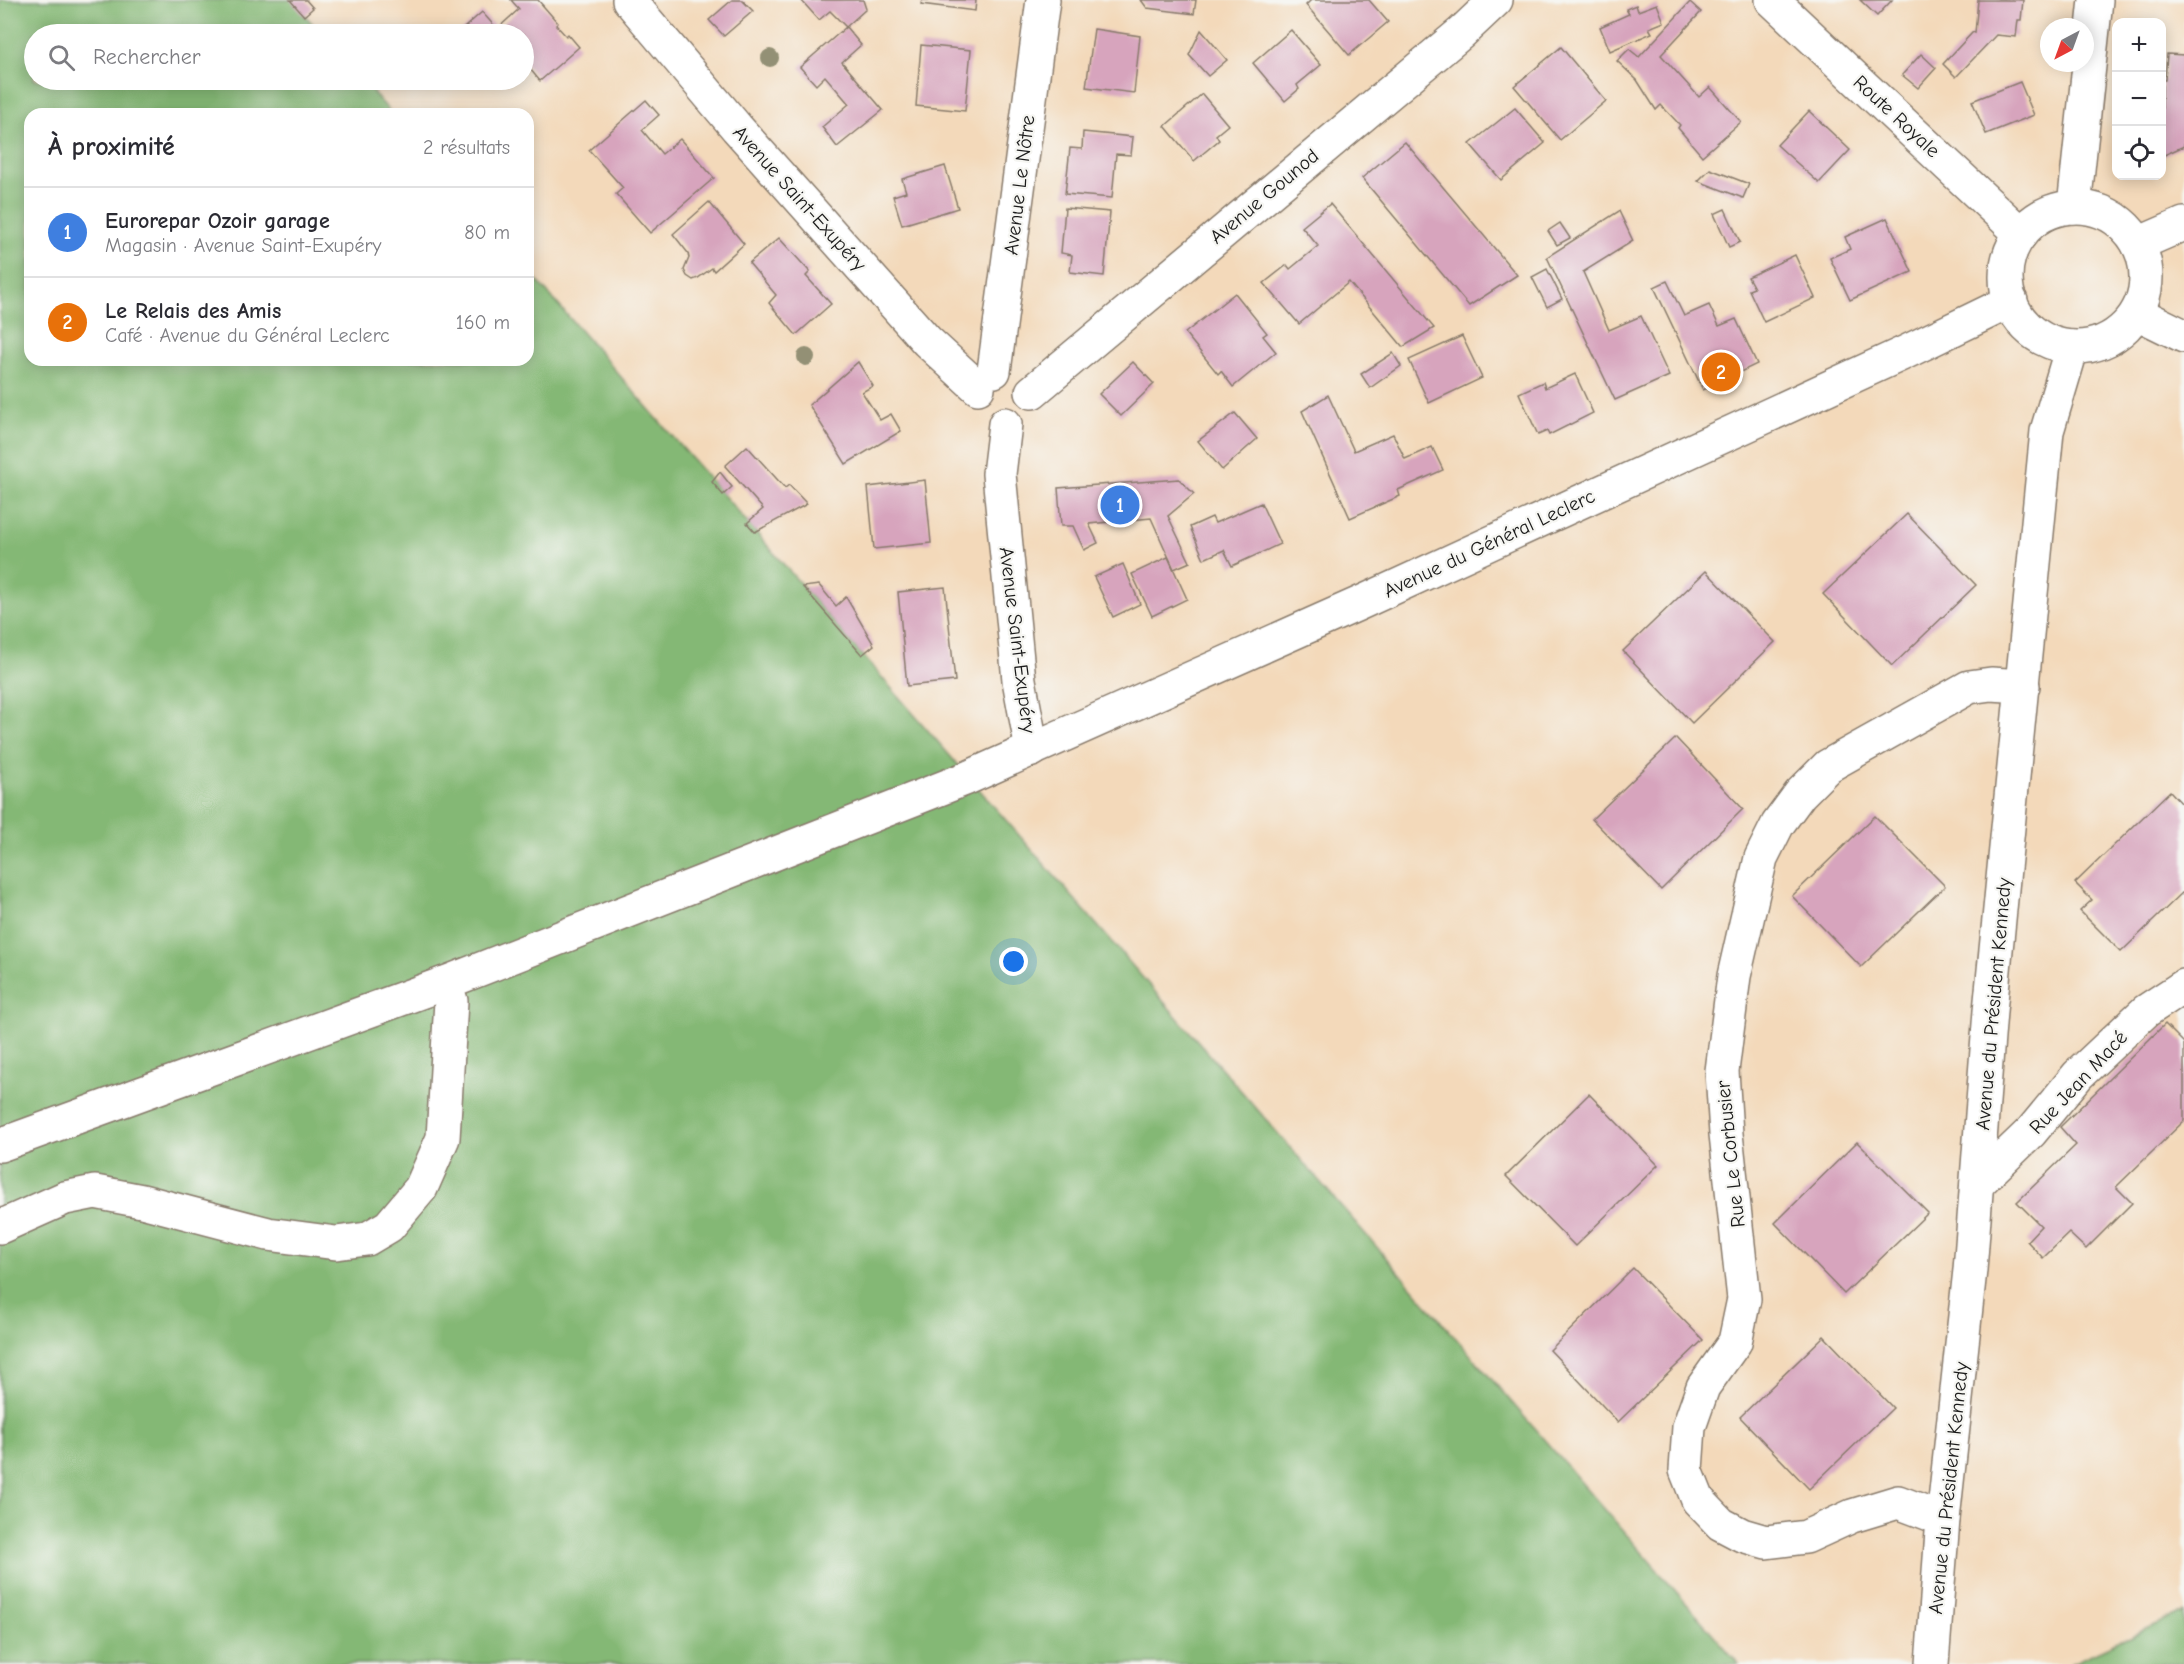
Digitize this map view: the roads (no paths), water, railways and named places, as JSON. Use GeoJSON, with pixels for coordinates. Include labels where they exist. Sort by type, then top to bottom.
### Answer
{"type":"FeatureCollection","features":[{"type":"Feature","properties":{"kind":"street","name":"Avenue Saint-Exupéry"},"geometry":{"type":"LineString","coordinates":[[629,0],[737,128],[927,341],[986,380]]}},
{"type":"Feature","properties":{"kind":"street","name":"Avenue Le Nôtre"},"geometry":{"type":"LineString","coordinates":[[986,380],[1043,0]]}},
{"type":"Feature","properties":{"kind":"street","name":"Avenue Gounod"},"geometry":{"type":"LineString","coordinates":[[1032,392],[1461,33],[1496,0]]}},
{"type":"Feature","properties":{"kind":"street","name":"Route Royale"},"geometry":{"type":"LineString","coordinates":[[1772,0],[2021,234]]}},
{"type":"Feature","properties":{"kind":"street"},"geometry":{"type":"LineString","coordinates":[[2074,207],[2097,0]]}},
{"type":"Feature","properties":{"kind":"street"},"geometry":{"type":"LineString","coordinates":[[2074,207],[2094,208],[2112,216],[2127,228],[2145,260],[2147,278],[2144,296],[2137,313],[2128,325],[2109,339],[2087,346],[2072,347],[2052,342],[2035,333],[2020,319],[2011,302],[2007,284],[2007,266],[2012,249],[2021,234],[2036,219],[2054,210],[2074,207]]}},
{"type":"Feature","properties":{"kind":"street"},"geometry":{"type":"LineString","coordinates":[[2138,244],[2184,224]]}},
{"type":"Feature","properties":{"kind":"street","name":"Avenue du Général Leclerc"},"geometry":{"type":"LineString","coordinates":[[0,1145],[445,983],[965,779],[1255,650],[1753,423],[2011,302]]}},
{"type":"Feature","properties":{"kind":"street"},"geometry":{"type":"LineString","coordinates":[[2137,313],[2184,336]]}},
{"type":"Feature","properties":{"kind":"street","name":"Avenue du Président Kennedy"},"geometry":{"type":"LineString","coordinates":[[1932,1664],[1943,1519],[1970,1270],[1990,1011],[2047,431],[2072,347]]}},
{"type":"Feature","properties":{"kind":"street"},"geometry":{"type":"LineString","coordinates":[[1011,369],[1030,384],[1032,392],[1029,410],[1023,418],[1005,424],[997,423],[983,413],[978,405],[986,380],[1011,369]]}},
{"type":"Feature","properties":{"kind":"street","name":"Avenue Saint-Exupéry"},"geometry":{"type":"LineString","coordinates":[[1005,424],[999,474],[1019,680],[1032,750]]}},
{"type":"Feature","properties":{"kind":"street","name":"Rue Le Corbusier"},"geometry":{"type":"LineString","coordinates":[[1943,1519],[1898,1502],[1852,1516],[1806,1537],[1766,1542],[1742,1536],[1721,1524],[1698,1500],[1686,1470],[1689,1427],[1702,1387],[1735,1342],[1744,1299],[1726,1134],[1722,1071],[1734,976],[1761,858],[1778,824],[1800,794],[1828,766],[1970,687],[1991,684],[2023,686]]}},
{"type":"Feature","properties":{"kind":"street"},"geometry":{"type":"LineString","coordinates":[[0,1227],[65,1198],[95,1192],[142,1201],[185,1214],[289,1238],[336,1243],[367,1239],[390,1226],[421,1188],[444,1138],[451,1001],[445,983]]}},
{"type":"Feature","properties":{"kind":"street","name":"Rue Jean Macé"},"geometry":{"type":"LineString","coordinates":[[1977,1184],[2031,1132],[2078,1075],[2146,1011],[2184,986]]}},
{"type":"Feature","properties":{"kind":"place","name":"Le Relais des Amis"},"geometry":{"type":"Point","coordinates":[1721,372]}},
{"type":"Feature","properties":{"kind":"place","name":"Eurorepar Ozoir garage"},"geometry":{"type":"Point","coordinates":[1120,505]}}]}
